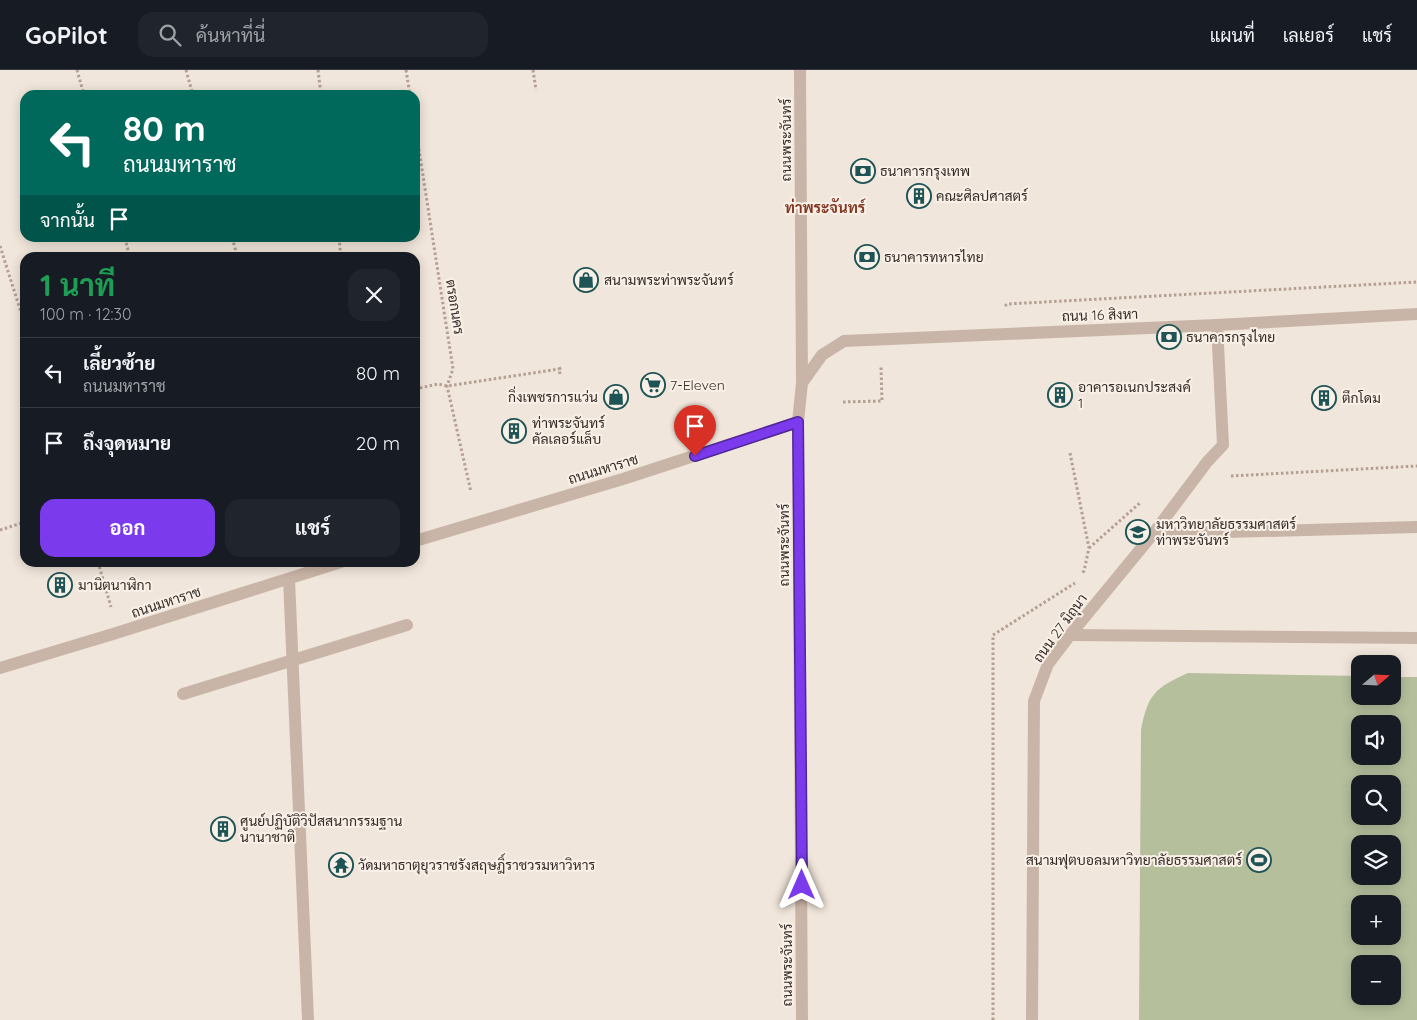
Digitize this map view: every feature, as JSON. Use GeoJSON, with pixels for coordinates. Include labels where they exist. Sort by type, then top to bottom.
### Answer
{"type":"FeatureCollection","features":[{"type":"Feature","properties":{"kind":"street","name":"ถนนพระจันทร์"},"geometry":{"type":"LineString","coordinates":[[800,70],[802,383],[798,422],[802,1020]]}},
{"type":"Feature","properties":{"kind":"street","name":"ถนน 16 สิงหา"},"geometry":{"type":"LineString","coordinates":[[802,383],[822,355],[844,341],[1217,325],[1417,314]]}},
{"type":"Feature","properties":{"kind":"street","name":"ถนน 27 มิถุนา"},"geometry":{"type":"LineString","coordinates":[[1032,1020],[1034,701],[1048,664],[1153,534],[1207,462],[1223,445],[1217,325]]}},
{"type":"Feature","properties":{"kind":"street","name":"ถนนมหาราช"},"geometry":{"type":"LineString","coordinates":[[420,540],[623,479],[798,422]]}},
{"type":"Feature","properties":{"kind":"street"},"geometry":{"type":"LineString","coordinates":[[1153,534],[1417,527]]}},
{"type":"Feature","properties":{"kind":"street","name":"ถนนมหาราช"},"geometry":{"type":"LineString","coordinates":[[0,668],[118,633],[325,567]]}},
{"type":"Feature","properties":{"kind":"street"},"geometry":{"type":"LineString","coordinates":[[288,579],[308,1020]]}},
{"type":"Feature","properties":{"kind":"street"},"geometry":{"type":"LineString","coordinates":[[184,694],[407,626]]}},
{"type":"Feature","properties":{"kind":"street"},"geometry":{"type":"LineString","coordinates":[[1070,635],[1417,638]]}},
{"type":"Feature","properties":{"kind":"path"},"geometry":{"type":"LineString","coordinates":[[77,70],[83,90]]}},
{"type":"Feature","properties":{"kind":"path"},"geometry":{"type":"LineString","coordinates":[[186,70],[192,90]]}},
{"type":"Feature","properties":{"kind":"path"},"geometry":{"type":"LineString","coordinates":[[318,70],[320,90]]}},
{"type":"Feature","properties":{"kind":"path"},"geometry":{"type":"LineString","coordinates":[[406,70],[409,90]]}},
{"type":"Feature","properties":{"kind":"path"},"geometry":{"type":"LineString","coordinates":[[533,70],[536,90]]}},
{"type":"Feature","properties":{"kind":"path","name":"ตรอกนคร"},"geometry":{"type":"LineString","coordinates":[[420,156],[453,369],[446,386],[471,492]]}},
{"type":"Feature","properties":{"kind":"path"},"geometry":{"type":"LineString","coordinates":[[0,246],[20,310]]}},
{"type":"Feature","properties":{"kind":"path"},"geometry":{"type":"LineString","coordinates":[[420,389],[438,384],[446,386],[559,372],[563,367]]}},
{"type":"Feature","properties":{"kind":"path"},"geometry":{"type":"LineString","coordinates":[[1207,462],[1232,477],[1417,466]]}},
{"type":"Feature","properties":{"kind":"path"},"geometry":{"type":"LineString","coordinates":[[0,530],[20,524]]}},
{"type":"Feature","properties":{"kind":"path"},"geometry":{"type":"LineString","coordinates":[[99,567],[118,633]]}},
{"type":"Feature","properties":{"kind":"green space","name":"สนามฟุตบอลมหาวิทยาลัยธรรมศาสตร์"},"geometry":{"type":"Polygon","coordinates":[[[1188,673],[1351,676],[1351,705],[1401,705],[1401,677],[1417,677],[1417,1020],[1139,1020],[1141,730],[1150,700],[1160,688],[1188,673]]]}},
{"type":"Feature","properties":{"kind":"place","name":"ธนาคารกรุงเทพ"},"geometry":{"type":"Point","coordinates":[863,171]}},
{"type":"Feature","properties":{"kind":"place","name":"คณะศิลปศาสตร์"},"geometry":{"type":"Point","coordinates":[919,196]}},
{"type":"Feature","properties":{"kind":"place","name":"ธนาคารทหารไทย"},"geometry":{"type":"Point","coordinates":[867,257]}},
{"type":"Feature","properties":{"kind":"place","name":"สนามพระท่าพระจันทร์"},"geometry":{"type":"Point","coordinates":[586,280]}},
{"type":"Feature","properties":{"kind":"place","name":"ธนาคารกรุงไทย"},"geometry":{"type":"Point","coordinates":[1169,337]}},
{"type":"Feature","properties":{"kind":"place","name":"7-Eleven"},"geometry":{"type":"Point","coordinates":[653,385]}},
{"type":"Feature","properties":{"kind":"place","name":"อาคารอเนกประสงค์ 1"},"geometry":{"type":"Point","coordinates":[1060,395]}},
{"type":"Feature","properties":{"kind":"place","name":"กิ่งเพชรการแว่น"},"geometry":{"type":"Point","coordinates":[616,397]}},
{"type":"Feature","properties":{"kind":"place","name":"ตึกโดม"},"geometry":{"type":"Point","coordinates":[1324,398]}},
{"type":"Feature","properties":{"kind":"place","name":"ท่าพระจันทร์ คัลเลอร์แล็บ"},"geometry":{"type":"Point","coordinates":[514,431]}},
{"type":"Feature","properties":{"kind":"place","name":"มหาวิทยาลัยธรรมศาสตร์ ท่าพระจันทร์"},"geometry":{"type":"Point","coordinates":[1138,532]}},
{"type":"Feature","properties":{"kind":"place","name":"มานิตนาฬิกา"},"geometry":{"type":"Point","coordinates":[60,585]}},
{"type":"Feature","properties":{"kind":"place","name":"ศูนย์ปฏิบัติวิปัสสนากรรมฐาน นานาชาติ"},"geometry":{"type":"Point","coordinates":[223,829]}},
{"type":"Feature","properties":{"kind":"place","name":"สนามฟุตบอลมหาวิทยาลัยธรรมศาสตร์"},"geometry":{"type":"Point","coordinates":[1259,860]}},
{"type":"Feature","properties":{"kind":"place","name":"วัดมหาธาตุยุวราชรังสฤษฎิ์ราชวรมหาวิหาร"},"geometry":{"type":"Point","coordinates":[341,865]}},
{"type":"Feature","properties":{"kind":"district","name":"ท่าพระจันทร์"},"geometry":{"type":"Point","coordinates":[825,207]}},
{"type":"Feature","properties":{"kind":"route"},"geometry":{"type":"LineString","coordinates":[[695,456],[798,422],[802,885]]}}]}
